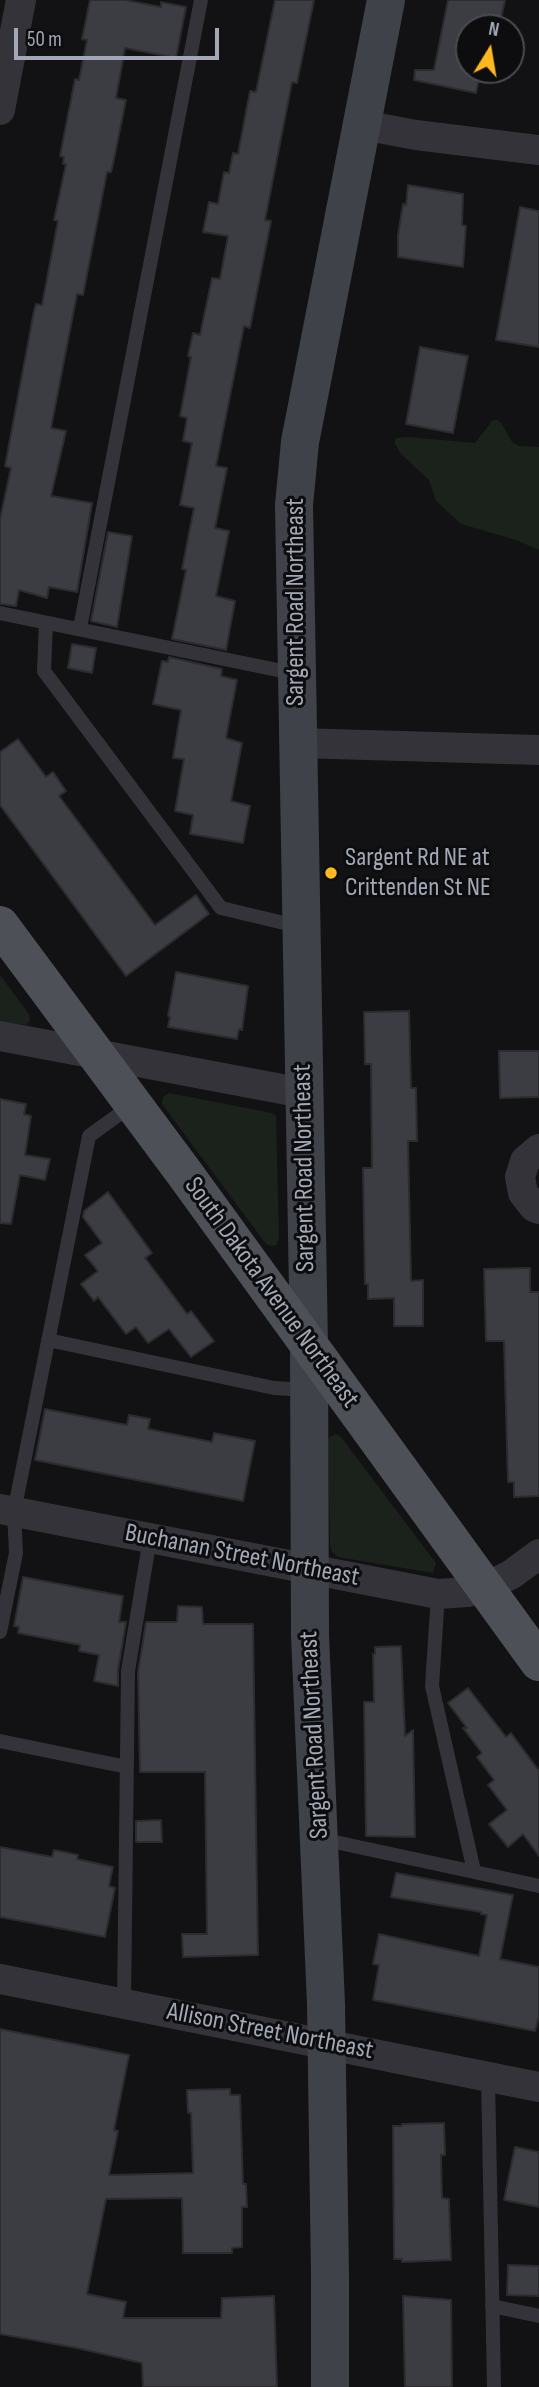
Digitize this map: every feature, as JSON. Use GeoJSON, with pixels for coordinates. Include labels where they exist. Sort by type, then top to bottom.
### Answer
{"type":"FeatureCollection","features":[{"type":"Feature","properties":{"kind":"main road","name":"Sargent Road Northeast"},"geometry":{"type":"LineString","coordinates":[[330,2387],[326,2044],[310,1635],[309,1346],[294,505],[299,455],[386,0]]}},
{"type":"Feature","properties":{"kind":"main road","name":"South Dakota Avenue Northeast"},"geometry":{"type":"LineString","coordinates":[[0,925],[539,1662]]}},
{"type":"Feature","properties":{"kind":"street"},"geometry":{"type":"LineString","coordinates":[[0,110],[21,0]]}},
{"type":"Feature","properties":{"kind":"street"},"geometry":{"type":"LineString","coordinates":[[362,125],[416,135],[539,150]]}},
{"type":"Feature","properties":{"kind":"street"},"geometry":{"type":"LineString","coordinates":[[298,743],[539,751]]}},
{"type":"Feature","properties":{"kind":"street"},"geometry":{"type":"LineString","coordinates":[[0,1036],[303,1093]]}},
{"type":"Feature","properties":{"kind":"street"},"geometry":{"type":"LineString","coordinates":[[539,1149],[525,1161],[520,1177],[523,1193],[539,1209]]}},
{"type":"Feature","properties":{"kind":"street","name":"Buchanan Street Northeast"},"geometry":{"type":"LineString","coordinates":[[7,1510],[438,1594],[485,1588]]}},
{"type":"Feature","properties":{"kind":"street"},"geometry":{"type":"LineString","coordinates":[[485,1588],[512,1574],[539,1554]]}},
{"type":"Feature","properties":{"kind":"street","name":"Allison Street Northeast"},"geometry":{"type":"LineString","coordinates":[[0,1979],[539,2087]]}},
{"type":"Feature","properties":{"kind":"lane"},"geometry":{"type":"LineString","coordinates":[[80,628],[201,0]]}},
{"type":"Feature","properties":{"kind":"lane"},"geometry":{"type":"LineString","coordinates":[[0,612],[297,674]]}},
{"type":"Feature","properties":{"kind":"lane"},"geometry":{"type":"LineString","coordinates":[[46,623],[44,671],[220,908],[301,927]]}},
{"type":"Feature","properties":{"kind":"lane"},"geometry":{"type":"LineString","coordinates":[[0,1632],[16,1553],[7,1510],[48,1340],[89,1136],[133,1104]]}},
{"type":"Feature","properties":{"kind":"lane"},"geometry":{"type":"LineString","coordinates":[[48,1340],[274,1388],[309,1390]]}},
{"type":"Feature","properties":{"kind":"lane"},"geometry":{"type":"LineString","coordinates":[[124,2003],[128,1671],[150,1538]]}},
{"type":"Feature","properties":{"kind":"lane"},"geometry":{"type":"LineString","coordinates":[[438,1594],[432,1686],[474,1871]]}},
{"type":"Feature","properties":{"kind":"lane"},"geometry":{"type":"LineString","coordinates":[[0,1741],[127,1767]]}},
{"type":"Feature","properties":{"kind":"lane"},"geometry":{"type":"LineString","coordinates":[[320,1838],[539,1886]]}},
{"type":"Feature","properties":{"kind":"lane"},"geometry":{"type":"LineString","coordinates":[[488,2077],[494,2387]]}},
{"type":"Feature","properties":{"kind":"lane"},"geometry":{"type":"LineString","coordinates":[[492,2306],[539,2316]]}},
{"type":"Feature","properties":{"kind":"shaded area"},"geometry":{"type":"Polygon","coordinates":[[[493,420],[502,424],[512,442],[519,446],[539,447],[539,550],[516,540],[461,524],[436,501],[429,480],[401,454],[394,442],[397,438],[408,437],[475,443],[493,420]]]}},
{"type":"Feature","properties":{"kind":"shaded area"},"geometry":{"type":"Polygon","coordinates":[[[0,975],[29,1014],[30,1021],[27,1025],[0,1022],[0,975]]]}},
{"type":"Feature","properties":{"kind":"shaded area"},"geometry":{"type":"Polygon","coordinates":[[[169,1093],[276,1116],[279,1239],[276,1245],[266,1244],[162,1104],[163,1097],[169,1093]]]}},
{"type":"Feature","properties":{"kind":"shaded area"},"geometry":{"type":"Polygon","coordinates":[[[336,1434],[341,1437],[436,1563],[433,1573],[338,1557],[332,1552],[328,1441],[336,1434]]]}},
{"type":"Feature","properties":{"kind":"building"},"geometry":{"type":"Polygon","coordinates":[[[90,0],[125,0],[161,7],[161,2],[186,7],[176,58],[125,48],[116,98],[126,100],[111,172],[107,172],[83,295],[77,294],[51,428],[66,431],[51,496],[92,503],[77,592],[49,587],[47,598],[19,590],[16,606],[0,604],[0,519],[11,468],[5,466],[34,311],[36,304],[42,305],[58,221],[54,220],[66,164],[63,164],[64,157],[60,156],[75,79],[79,80],[87,40],[82,39],[90,0]]]}},
{"type":"Feature","properties":{"kind":"building"},"geometry":{"type":"Polygon","coordinates":[[[275,0],[314,0],[297,83],[292,82],[265,220],[271,221],[250,328],[244,326],[216,466],[227,468],[215,528],[229,531],[216,596],[235,601],[226,650],[172,639],[186,570],[182,569],[194,508],[180,505],[192,443],[183,441],[187,418],[180,416],[193,333],[200,335],[212,278],[220,279],[228,236],[203,232],[209,202],[218,204],[224,172],[229,173],[233,153],[238,154],[250,91],[256,92],[275,0]]]}},
{"type":"Feature","properties":{"kind":"building"},"geometry":{"type":"Polygon","coordinates":[[[448,0],[505,0],[502,14],[455,14],[455,84],[478,84],[476,93],[414,80],[415,70],[434,70],[448,0]]]}},
{"type":"Feature","properties":{"kind":"building"},"geometry":{"type":"Polygon","coordinates":[[[408,185],[463,194],[462,225],[466,226],[463,267],[398,257],[398,235],[408,185]]]}},
{"type":"Feature","properties":{"kind":"building"},"geometry":{"type":"Polygon","coordinates":[[[520,207],[539,211],[539,347],[496,340],[520,207]]]}},
{"type":"Feature","properties":{"kind":"building"},"geometry":{"type":"Polygon","coordinates":[[[420,347],[468,356],[453,433],[406,424],[420,347]]]}},
{"type":"Feature","properties":{"kind":"building"},"geometry":{"type":"Polygon","coordinates":[[[108,532],[132,536],[117,627],[91,621],[108,532]]]}},
{"type":"Feature","properties":{"kind":"building"},"geometry":{"type":"Polygon","coordinates":[[[72,644],[96,648],[92,673],[68,668],[72,644]]]}},
{"type":"Feature","properties":{"kind":"building"},"geometry":{"type":"Polygon","coordinates":[[[169,657],[222,669],[221,676],[237,680],[226,738],[242,743],[231,801],[250,806],[243,843],[190,834],[193,815],[175,811],[184,759],[173,758],[181,710],[153,704],[162,661],[168,662],[169,657]]]}},
{"type":"Feature","properties":{"kind":"building"},"geometry":{"type":"Polygon","coordinates":[[[18,739],[46,777],[53,772],[66,791],[59,796],[155,925],[196,895],[209,914],[126,976],[0,805],[0,752],[18,739]]]}},
{"type":"Feature","properties":{"kind":"building"},"geometry":{"type":"Polygon","coordinates":[[[176,972],[248,986],[242,1030],[239,1029],[237,1039],[168,1027],[176,972]]]}},
{"type":"Feature","properties":{"kind":"building"},"geometry":{"type":"Polygon","coordinates":[[[409,1011],[411,1088],[416,1088],[417,1141],[408,1141],[411,1281],[423,1280],[423,1326],[394,1326],[394,1298],[368,1299],[368,1284],[365,1284],[363,1168],[372,1168],[371,1064],[365,1064],[364,1012],[409,1011]]]}},
{"type":"Feature","properties":{"kind":"building"},"geometry":{"type":"Polygon","coordinates":[[[499,1051],[539,1051],[539,1097],[500,1098],[499,1051]]]}},
{"type":"Feature","properties":{"kind":"building"},"geometry":{"type":"Polygon","coordinates":[[[0,1099],[26,1104],[24,1114],[31,1116],[25,1155],[50,1159],[45,1180],[20,1175],[11,1224],[0,1223],[0,1099]]]}},
{"type":"Feature","properties":{"kind":"building"},"geometry":{"type":"Polygon","coordinates":[[[108,1192],[152,1253],[145,1258],[187,1314],[191,1311],[214,1341],[191,1357],[169,1329],[148,1343],[136,1327],[126,1334],[98,1297],[94,1301],[81,1284],[98,1271],[85,1255],[102,1243],[83,1217],[84,1211],[108,1192]]]}},
{"type":"Feature","properties":{"kind":"building"},"geometry":{"type":"Polygon","coordinates":[[[530,1268],[530,1292],[539,1292],[539,1496],[514,1497],[514,1482],[508,1482],[504,1341],[486,1341],[484,1269],[530,1268]]]}},
{"type":"Feature","properties":{"kind":"building"},"geometry":{"type":"Polygon","coordinates":[[[45,1409],[127,1425],[129,1415],[150,1419],[148,1429],[212,1442],[214,1433],[255,1441],[243,1501],[35,1460],[45,1409]]]}},
{"type":"Feature","properties":{"kind":"building"},"geometry":{"type":"Polygon","coordinates":[[[23,1577],[123,1596],[119,1622],[126,1622],[118,1686],[94,1681],[99,1655],[79,1651],[80,1645],[18,1633],[19,1627],[14,1626],[23,1577]]]}},
{"type":"Feature","properties":{"kind":"building"},"geometry":{"type":"Polygon","coordinates":[[[178,1606],[202,1607],[203,1624],[253,1624],[258,1955],[183,1957],[182,1934],[207,1934],[205,1772],[140,1772],[138,1672],[146,1622],[177,1622],[178,1606]]]}},
{"type":"Feature","properties":{"kind":"building"},"geometry":{"type":"Polygon","coordinates":[[[401,1646],[405,1736],[413,1730],[415,1837],[366,1836],[364,1702],[374,1702],[375,1647],[401,1646]]]}},
{"type":"Feature","properties":{"kind":"building"},"geometry":{"type":"Polygon","coordinates":[[[468,1688],[506,1737],[511,1733],[539,1771],[539,1856],[523,1834],[508,1847],[489,1824],[507,1810],[488,1785],[494,1780],[477,1757],[482,1753],[448,1703],[468,1688]]]}},
{"type":"Feature","properties":{"kind":"building"},"geometry":{"type":"Polygon","coordinates":[[[161,1820],[162,1842],[136,1842],[136,1821],[161,1820]]]}},
{"type":"Feature","properties":{"kind":"building"},"geometry":{"type":"Polygon","coordinates":[[[0,1847],[52,1857],[54,1850],[78,1855],[77,1859],[113,1867],[109,1886],[115,1888],[105,1937],[0,1917],[0,1847]]]}},
{"type":"Feature","properties":{"kind":"building"},"geometry":{"type":"Polygon","coordinates":[[[396,1873],[513,1895],[500,1959],[539,1967],[539,2016],[535,2031],[373,2000],[379,1965],[373,1964],[379,1934],[479,1956],[487,1915],[391,1897],[396,1873]]]}},
{"type":"Feature","properties":{"kind":"building"},"geometry":{"type":"Polygon","coordinates":[[[0,2029],[129,2055],[114,2130],[118,2131],[109,2175],[193,2173],[191,2113],[188,2113],[187,2090],[230,2089],[230,2095],[240,2095],[243,2184],[246,2184],[247,2207],[242,2207],[242,2247],[232,2248],[232,2253],[183,2253],[182,2198],[106,2199],[87,2294],[126,2302],[123,2318],[221,2318],[222,2298],[274,2296],[277,2387],[143,2387],[142,2363],[0,2334],[0,2029]]]}},
{"type":"Feature","properties":{"kind":"building"},"geometry":{"type":"Polygon","coordinates":[[[444,2123],[445,2155],[441,2155],[442,2198],[449,2199],[451,2260],[402,2262],[402,2259],[394,2259],[393,2126],[444,2123]]]}},
{"type":"Feature","properties":{"kind":"building"},"geometry":{"type":"Polygon","coordinates":[[[515,2147],[539,2152],[539,2207],[504,2200],[515,2147]]]}},
{"type":"Feature","properties":{"kind":"building"},"geometry":{"type":"Polygon","coordinates":[[[508,2265],[539,2266],[539,2296],[507,2295],[508,2265]]]}},
{"type":"Feature","properties":{"kind":"building"},"geometry":{"type":"Polygon","coordinates":[[[403,2296],[451,2300],[452,2387],[405,2387],[403,2296]]]}},
{"type":"Feature","properties":{"kind":"place","name":"Sargent Rd NE at Crittenden St NE"},"geometry":{"type":"Point","coordinates":[331,873]}}]}
